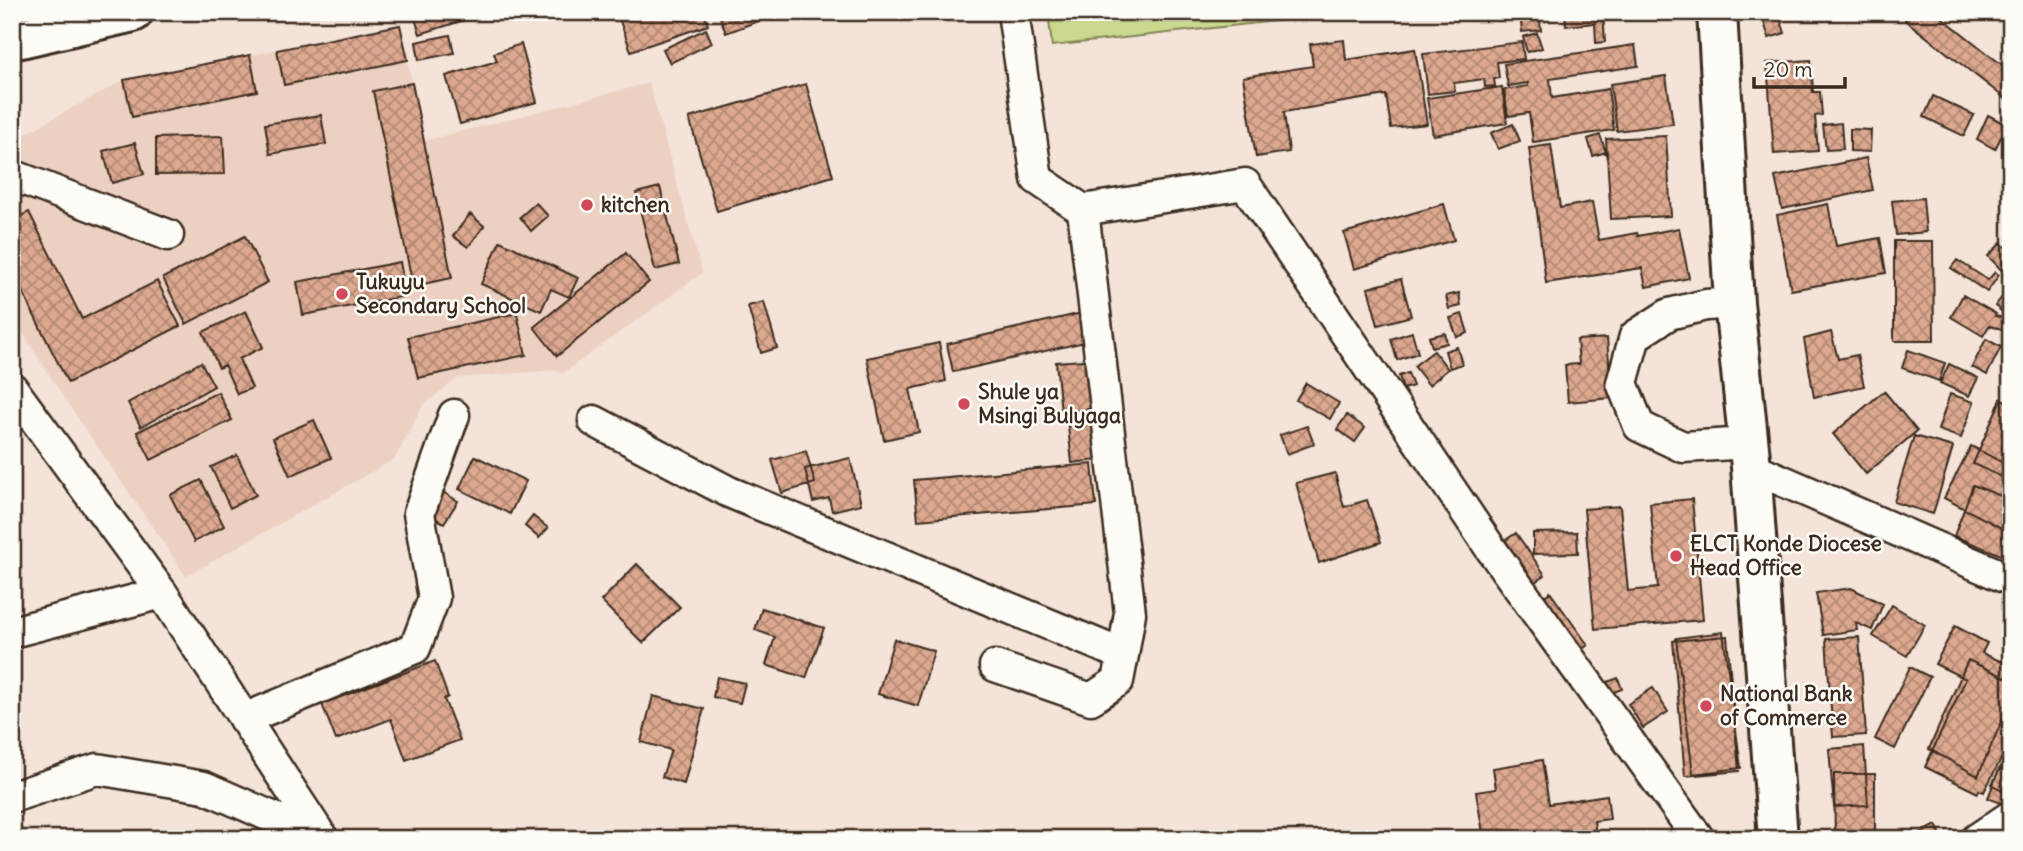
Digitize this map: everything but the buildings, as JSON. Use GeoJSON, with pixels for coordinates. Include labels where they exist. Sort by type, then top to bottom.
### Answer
{"type":"FeatureCollection","features":[{"type":"Feature","properties":{"kind":"main road"},"geometry":{"type":"LineString","coordinates":[[12,40],[57,20],[133,12]]}},
{"type":"Feature","properties":{"kind":"main road"},"geometry":{"type":"LineString","coordinates":[[1717,12],[1734,303],[1750,455],[1778,839]]}},
{"type":"Feature","properties":{"kind":"street"},"geometry":{"type":"LineString","coordinates":[[1013,12],[1037,179],[1083,210],[1245,184],[1492,550],[1699,839]]}},
{"type":"Feature","properties":{"kind":"street"},"geometry":{"type":"LineString","coordinates":[[12,175],[168,235]]}},
{"type":"Feature","properties":{"kind":"street"},"geometry":{"type":"LineString","coordinates":[[995,666],[1091,699],[1118,681],[1130,613],[1083,210]]}},
{"type":"Feature","properties":{"kind":"street"},"geometry":{"type":"LineString","coordinates":[[1734,303],[1706,305],[1669,314],[1635,336],[1622,383],[1639,426],[1683,447],[1750,455],[2011,580]]}},
{"type":"Feature","properties":{"kind":"street"},"geometry":{"type":"LineString","coordinates":[[12,388],[162,593],[317,830]]}},
{"type":"Feature","properties":{"kind":"street"},"geometry":{"type":"LineString","coordinates":[[244,719],[415,648],[434,598],[419,513],[454,415]]}},
{"type":"Feature","properties":{"kind":"street"},"geometry":{"type":"LineString","coordinates":[[594,421],[729,492],[1123,655]]}},
{"type":"Feature","properties":{"kind":"street"},"geometry":{"type":"LineString","coordinates":[[12,632],[162,593]]}},
{"type":"Feature","properties":{"kind":"street"},"geometry":{"type":"LineString","coordinates":[[12,797],[97,769],[204,787],[288,824],[317,830]]}},
{"type":"Feature","properties":{"kind":"street"},"geometry":{"type":"LineString","coordinates":[[1976,839],[2011,816]]}},
{"type":"Feature","properties":{"kind":"shaded area","name":"Tukuyu Secondary School"},"geometry":{"type":"Polygon","coordinates":[[[400,25],[424,141],[649,83],[702,273],[562,374],[554,370],[458,378],[423,405],[395,459],[186,576],[62,395],[12,316],[12,141],[124,80],[400,25]]]}},
{"type":"Feature","properties":{"kind":"green space"},"geometry":{"type":"Polygon","coordinates":[[[1048,12],[1355,12],[1052,46],[1048,12]]]}},
{"type":"Feature","properties":{"kind":"place","name":"kitchen"},"geometry":{"type":"Point","coordinates":[587,205]}},
{"type":"Feature","properties":{"kind":"place","name":"Tukuyu Secondary School"},"geometry":{"type":"Point","coordinates":[342,294]}},
{"type":"Feature","properties":{"kind":"place","name":"Shule ya Msingi Bulyaga"},"geometry":{"type":"Point","coordinates":[964,404]}},
{"type":"Feature","properties":{"kind":"place","name":"ELCT Konde Diocese Head Office"},"geometry":{"type":"Point","coordinates":[1676,556]}},
{"type":"Feature","properties":{"kind":"place","name":"National Bank of Commerce"},"geometry":{"type":"Point","coordinates":[1706,706]}}]}
